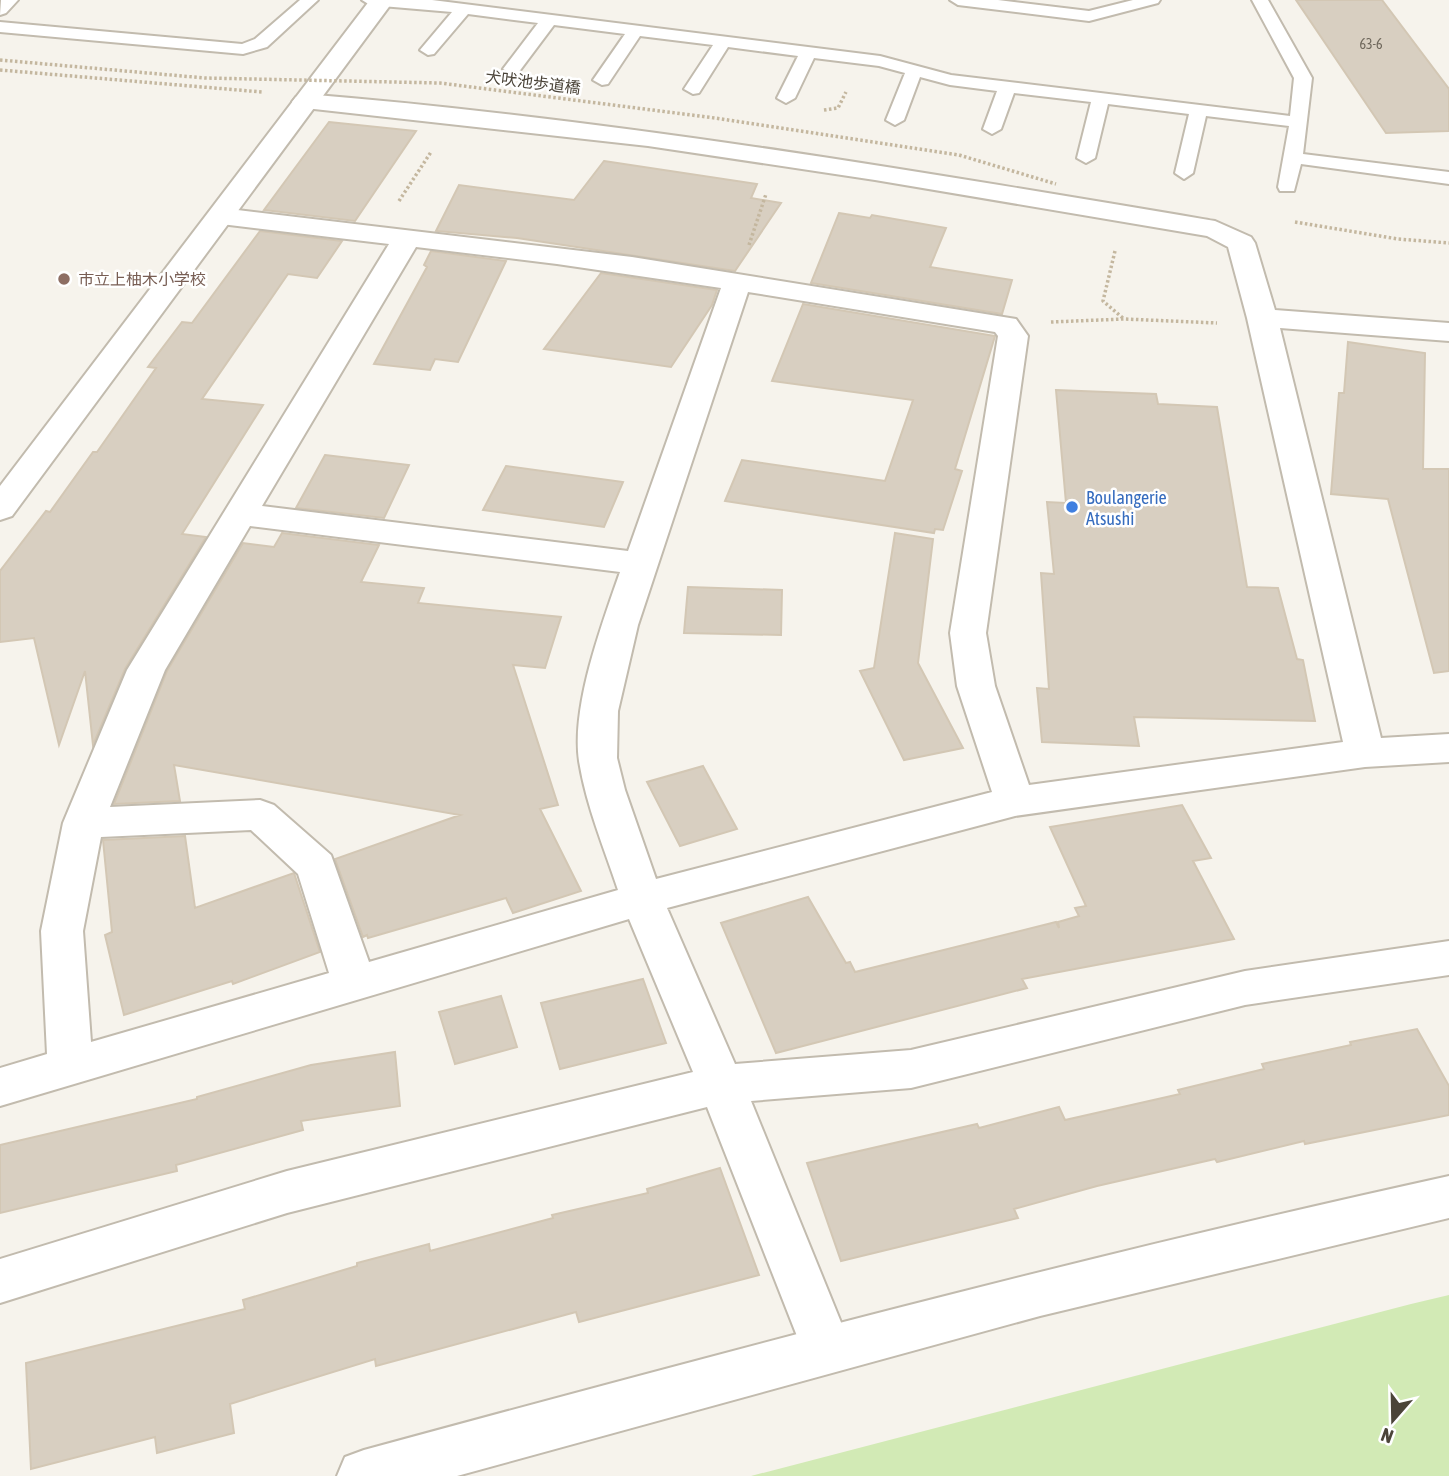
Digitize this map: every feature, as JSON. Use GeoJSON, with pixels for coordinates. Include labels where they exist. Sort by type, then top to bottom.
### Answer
{"type":"FeatureCollection","features":[{"type":"Feature","properties":{"kind":"street"},"geometry":{"type":"LineString","coordinates":[[0,509],[382,0]]}},
{"type":"Feature","properties":{"kind":"street"},"geometry":{"type":"LineString","coordinates":[[305,102],[453,117],[777,157],[1215,229],[1241,243],[1263,321],[1365,753]]}},
{"type":"Feature","properties":{"kind":"street"},"geometry":{"type":"LineString","coordinates":[[221,216],[469,244],[1004,325],[1013,336],[968,633],[976,686],[1015,802]]}},
{"type":"Feature","properties":{"kind":"street"},"geometry":{"type":"LineString","coordinates":[[70,1067],[62,932],[83,823],[146,670],[243,514],[393,236]]}},
{"type":"Feature","properties":{"kind":"street"},"geometry":{"type":"LineString","coordinates":[[737,283],[620,625],[599,711],[598,758],[605,790],[642,900],[721,1084],[826,1347]]}},
{"type":"Feature","properties":{"kind":"street"},"geometry":{"type":"LineString","coordinates":[[1263,321],[1449,332]]}},
{"type":"Feature","properties":{"kind":"street"},"geometry":{"type":"LineString","coordinates":[[243,514],[642,564]]}},
{"type":"Feature","properties":{"kind":"street"},"geometry":{"type":"LineString","coordinates":[[0,1087],[642,900],[1015,802],[1365,753],[1449,748]]}},
{"type":"Feature","properties":{"kind":"street"},"geometry":{"type":"LineString","coordinates":[[83,823],[260,815],[316,866],[354,984]]}},
{"type":"Feature","properties":{"kind":"street"},"geometry":{"type":"LineString","coordinates":[[0,1281],[287,1192],[721,1084],[911,1069],[1245,988],[1449,958]]}},
{"type":"Feature","properties":{"kind":"street"},"geometry":{"type":"LineString","coordinates":[[364,1476],[826,1347],[1272,1235],[1449,1197]]}},
{"type":"Feature","properties":{"kind":"lane"},"geometry":{"type":"LineString","coordinates":[[0,10],[10,0]]}},
{"type":"Feature","properties":{"kind":"lane"},"geometry":{"type":"LineString","coordinates":[[0,27],[243,49],[261,43],[310,0]]}},
{"type":"Feature","properties":{"kind":"lane"},"geometry":{"type":"LineString","coordinates":[[370,0],[427,2],[464,9],[880,61],[950,80],[1298,122]]}},
{"type":"Feature","properties":{"kind":"lane"},"geometry":{"type":"LineString","coordinates":[[958,0],[1089,16],[1152,0]]}},
{"type":"Feature","properties":{"kind":"lane"},"geometry":{"type":"LineString","coordinates":[[1260,0],[1303,78],[1287,187]]}},
{"type":"Feature","properties":{"kind":"lane"},"geometry":{"type":"LineString","coordinates":[[428,50],[464,9]]}},
{"type":"Feature","properties":{"kind":"lane"},"geometry":{"type":"LineString","coordinates":[[512,69],[549,20]]}},
{"type":"Feature","properties":{"kind":"lane"},"geometry":{"type":"LineString","coordinates":[[602,80],[635,31]]}},
{"type":"Feature","properties":{"kind":"lane"},"geometry":{"type":"LineString","coordinates":[[693,89],[723,42]]}},
{"type":"Feature","properties":{"kind":"lane"},"geometry":{"type":"LineString","coordinates":[[786,98],[807,53]]}},
{"type":"Feature","properties":{"kind":"lane"},"geometry":{"type":"LineString","coordinates":[[895,120],[914,71]]}},
{"type":"Feature","properties":{"kind":"lane"},"geometry":{"type":"LineString","coordinates":[[992,129],[1007,87]]}},
{"type":"Feature","properties":{"kind":"lane"},"geometry":{"type":"LineString","coordinates":[[1086,158],[1101,98]]}},
{"type":"Feature","properties":{"kind":"lane"},"geometry":{"type":"LineString","coordinates":[[1184,173],[1199,110]]}},
{"type":"Feature","properties":{"kind":"lane"},"geometry":{"type":"LineString","coordinates":[[1293,158],[1449,178]]}},
{"type":"Feature","properties":{"kind":"path","name":"犬吠池歩道橋"},"geometry":{"type":"LineString","coordinates":[[0,60],[205,78],[453,85],[715,118],[959,155],[1056,184]]}},
{"type":"Feature","properties":{"kind":"path"},"geometry":{"type":"LineString","coordinates":[[0,70],[270,93]]}},
{"type":"Feature","properties":{"kind":"path"},"geometry":{"type":"LineString","coordinates":[[393,236],[453,117]]}},
{"type":"Feature","properties":{"kind":"path"},"geometry":{"type":"LineString","coordinates":[[737,283],[769,185]]}},
{"type":"Feature","properties":{"kind":"path"},"geometry":{"type":"LineString","coordinates":[[1117,240],[1103,301],[1124,319]]}},
{"type":"Feature","properties":{"kind":"path"},"geometry":{"type":"LineString","coordinates":[[1004,325],[1124,319],[1263,321]]}},
{"type":"Feature","properties":{"kind":"green space"},"geometry":{"type":"Polygon","coordinates":[[[1449,1295],[1449,1476],[751,1476],[1411,1304],[1449,1295]]]}},
{"type":"Feature","properties":{"kind":"building"},"geometry":{"type":"Polygon","coordinates":[[[1296,0],[1382,0],[1449,89],[1449,131],[1386,133],[1296,0]]]}},
{"type":"Feature","properties":{"kind":"building"},"geometry":{"type":"Polygon","coordinates":[[[329,122],[416,131],[355,221],[264,210],[329,122]]]}},
{"type":"Feature","properties":{"kind":"building"},"geometry":{"type":"Polygon","coordinates":[[[604,161],[757,184],[751,198],[781,203],[735,271],[517,238],[436,231],[459,185],[574,200],[604,161]]]}},
{"type":"Feature","properties":{"kind":"building"},"geometry":{"type":"Polygon","coordinates":[[[839,213],[870,218],[872,215],[946,228],[930,267],[1012,280],[1002,314],[811,283],[839,213]]]}},
{"type":"Feature","properties":{"kind":"building"},"geometry":{"type":"Polygon","coordinates":[[[260,231],[342,241],[317,278],[288,274],[202,399],[263,405],[182,534],[206,537],[125,669],[93,745],[85,671],[59,745],[34,638],[0,642],[0,571],[46,511],[50,512],[93,452],[97,452],[156,368],[148,367],[182,322],[192,323],[260,231]]]}},
{"type":"Feature","properties":{"kind":"building"},"geometry":{"type":"Polygon","coordinates":[[[431,251],[506,261],[458,362],[435,359],[430,370],[374,364],[427,267],[424,265],[431,251]]]}},
{"type":"Feature","properties":{"kind":"building"},"geometry":{"type":"Polygon","coordinates":[[[601,273],[717,290],[712,305],[671,367],[544,349],[601,273]]]}},
{"type":"Feature","properties":{"kind":"building"},"geometry":{"type":"Polygon","coordinates":[[[803,304],[995,336],[955,469],[962,471],[943,530],[935,529],[934,533],[725,501],[742,460],[885,481],[913,400],[772,381],[803,304]]]}},
{"type":"Feature","properties":{"kind":"building"},"geometry":{"type":"Polygon","coordinates":[[[1348,342],[1425,353],[1423,469],[1449,469],[1449,671],[1434,673],[1388,499],[1331,494],[1339,393],[1344,393],[1348,342]]]}},
{"type":"Feature","properties":{"kind":"building"},"geometry":{"type":"Polygon","coordinates":[[[1056,390],[1156,394],[1158,404],[1217,407],[1247,587],[1278,588],[1297,659],[1303,660],[1315,721],[1134,717],[1139,746],[1042,742],[1037,688],[1049,689],[1041,573],[1054,574],[1047,502],[1066,503],[1056,390]]]}},
{"type":"Feature","properties":{"kind":"building"},"geometry":{"type":"Polygon","coordinates":[[[325,455],[409,465],[384,518],[296,508],[325,455]]]}},
{"type":"Feature","properties":{"kind":"building"},"geometry":{"type":"Polygon","coordinates":[[[506,466],[623,482],[604,527],[483,510],[506,466]]]}},
{"type":"Feature","properties":{"kind":"building"},"geometry":{"type":"Polygon","coordinates":[[[282,533],[379,545],[361,582],[424,588],[418,603],[561,617],[545,668],[513,665],[558,805],[540,809],[581,891],[513,913],[506,898],[368,938],[367,935],[363,937],[335,859],[460,815],[174,765],[180,801],[114,804],[167,671],[243,543],[274,547],[282,533]]]}},
{"type":"Feature","properties":{"kind":"building"},"geometry":{"type":"Polygon","coordinates":[[[895,533],[933,539],[918,663],[963,748],[904,760],[860,671],[874,668],[895,533]]]}},
{"type":"Feature","properties":{"kind":"building"},"geometry":{"type":"Polygon","coordinates":[[[688,587],[782,590],[781,635],[684,633],[688,587]]]}},
{"type":"Feature","properties":{"kind":"building"},"geometry":{"type":"Polygon","coordinates":[[[703,766],[737,829],[680,846],[647,782],[703,766]]]}},
{"type":"Feature","properties":{"kind":"building"},"geometry":{"type":"Polygon","coordinates":[[[1182,805],[1211,858],[1193,861],[1234,939],[1022,979],[1027,988],[776,1053],[721,923],[808,897],[846,963],[850,962],[855,972],[1056,922],[1059,928],[1058,922],[1079,916],[1075,908],[1086,906],[1050,827],[1182,805]]]}},
{"type":"Feature","properties":{"kind":"building"},"geometry":{"type":"Polygon","coordinates":[[[185,836],[195,908],[294,873],[320,952],[233,984],[232,981],[124,1015],[105,935],[112,932],[103,840],[185,836]]]}},
{"type":"Feature","properties":{"kind":"building"},"geometry":{"type":"Polygon","coordinates":[[[643,979],[666,1043],[560,1069],[541,1003],[643,979]]]}},
{"type":"Feature","properties":{"kind":"building"},"geometry":{"type":"Polygon","coordinates":[[[501,996],[517,1047],[455,1064],[439,1012],[501,996]]]}},
{"type":"Feature","properties":{"kind":"building"},"geometry":{"type":"Polygon","coordinates":[[[1417,1029],[1449,1086],[1449,1115],[1305,1144],[1304,1141],[1097,1186],[1014,1209],[1018,1218],[841,1261],[807,1163],[977,1124],[979,1128],[1059,1107],[1065,1120],[1180,1094],[1178,1090],[1264,1069],[1262,1064],[1417,1029]]]}},
{"type":"Feature","properties":{"kind":"building"},"geometry":{"type":"Polygon","coordinates":[[[395,1052],[400,1106],[301,1121],[303,1130],[176,1165],[177,1171],[0,1213],[0,1145],[197,1099],[311,1065],[395,1052]]]}},
{"type":"Feature","properties":{"kind":"building"},"geometry":{"type":"Polygon","coordinates":[[[720,1168],[759,1275],[579,1322],[576,1312],[376,1366],[375,1359],[230,1404],[234,1433],[157,1453],[155,1437],[31,1469],[26,1363],[245,1309],[243,1300],[357,1266],[357,1263],[429,1244],[430,1251],[553,1218],[552,1215],[648,1193],[647,1189],[720,1168]]]}},
{"type":"Feature","properties":{"kind":"place","name":"市立上柚木小学校"},"geometry":{"type":"Point","coordinates":[64,279]}},
{"type":"Feature","properties":{"kind":"place","name":"Boulangerie Atsushi"},"geometry":{"type":"Point","coordinates":[1072,507]}}]}
